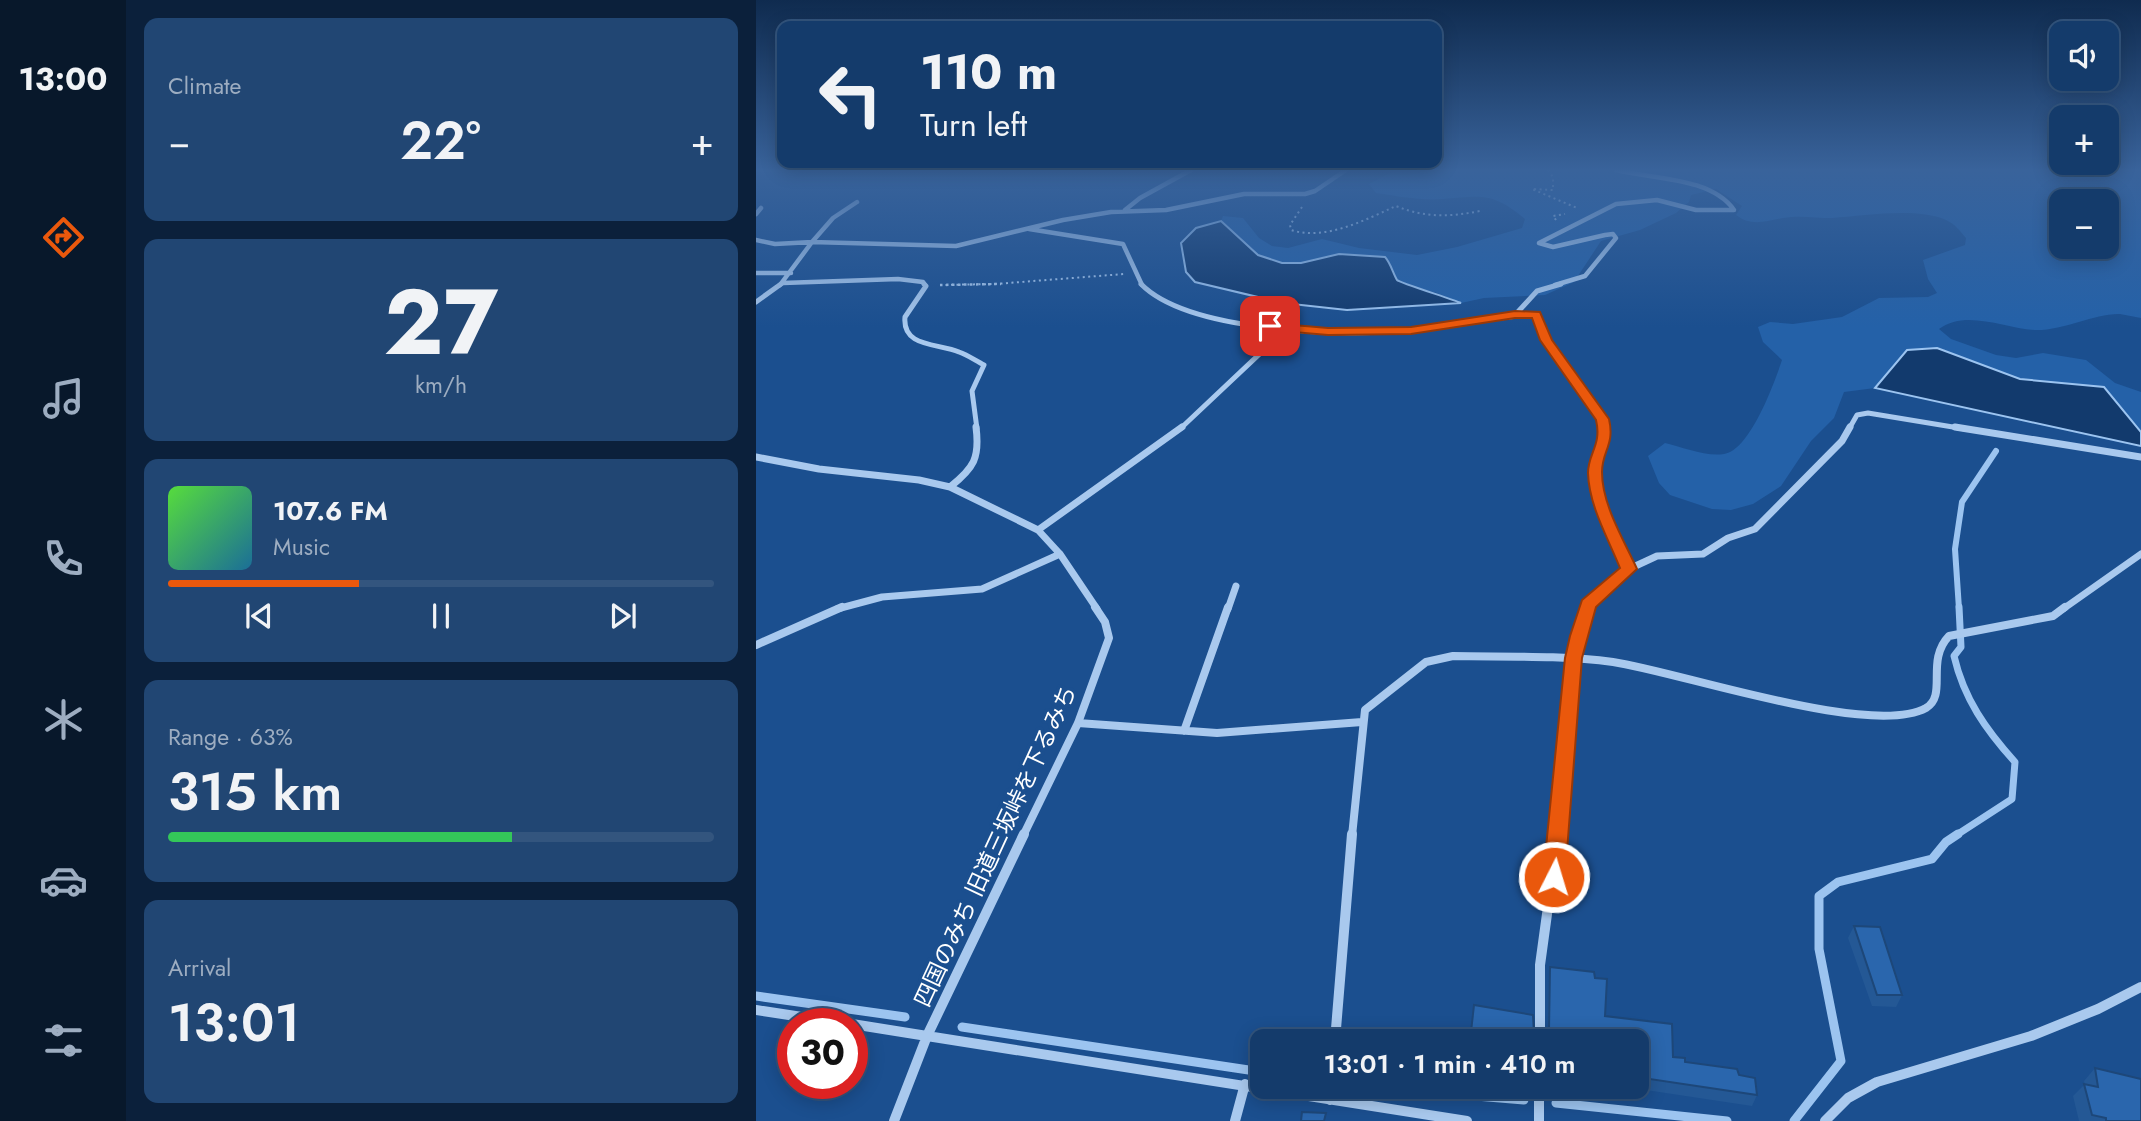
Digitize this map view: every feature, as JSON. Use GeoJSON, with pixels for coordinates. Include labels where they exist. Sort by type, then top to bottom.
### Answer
{"type":"FeatureCollection","features":[{"type":"Feature","properties":{"kind":"street"},"geometry":{"type":"LineString","coordinates":[[756,302],[771,295],[783,283],[812,242],[830,222]]}},
{"type":"Feature","properties":{"kind":"street"},"geometry":{"type":"LineString","coordinates":[[756,240],[775,244],[812,242],[956,246],[1054,222]]}},
{"type":"Feature","properties":{"kind":"street"},"geometry":{"type":"LineString","coordinates":[[1515,315],[1537,291],[1585,276],[1616,239],[1613,234],[1607,234],[1554,247],[1546,248],[1539,243],[1581,222]]}},
{"type":"Feature","properties":{"kind":"street"},"geometry":{"type":"LineString","coordinates":[[1029,229],[1123,244],[1127,249],[1133,273],[1145,289],[1183,308],[1286,329],[1411,330],[1515,315],[1536,315],[1546,340],[1603,419],[1606,434],[1595,471],[1602,508],[1629,569]]}},
{"type":"Feature","properties":{"kind":"street"},"geometry":{"type":"LineString","coordinates":[[756,273],[791,272]]}},
{"type":"Feature","properties":{"kind":"street"},"geometry":{"type":"LineString","coordinates":[[783,283],[908,279],[923,282],[926,286],[906,313],[908,335],[913,340],[958,352],[984,365],[972,391],[979,447],[975,461],[950,487]]}},
{"type":"Feature","properties":{"kind":"street"},"geometry":{"type":"LineString","coordinates":[[1038,530],[1180,429],[1286,329]]}},
{"type":"Feature","properties":{"kind":"street"},"geometry":{"type":"LineString","coordinates":[[1540,1029],[1541,965],[1554,877],[1574,658],[1588,604],[1629,569],[1657,556],[1703,554],[1728,538],[1755,529],[1842,441],[1857,415],[1868,413],[2141,457]]}},
{"type":"Feature","properties":{"kind":"street","name":"四国のみち 旧道三坂峠を下るみち"},"geometry":{"type":"LineString","coordinates":[[756,457],[760,460],[919,480],[950,487],[1038,530],[1060,554],[1105,622],[1109,638],[1078,723],[927,1036],[1467,1121]]}},
{"type":"Feature","properties":{"kind":"street"},"geometry":{"type":"LineString","coordinates":[[756,645],[826,612],[852,603],[905,593],[942,595],[983,589],[1060,554]]}},
{"type":"Feature","properties":{"kind":"street"},"geometry":{"type":"LineString","coordinates":[[1336,1029],[1365,710],[1432,659],[1574,658],[1616,662],[1812,708],[1863,714],[1911,714],[1928,708],[1936,695],[1935,653],[1939,644],[1949,636],[2053,616],[2141,554]]}},
{"type":"Feature","properties":{"kind":"street"},"geometry":{"type":"LineString","coordinates":[[1184,731],[1236,586]]}},
{"type":"Feature","properties":{"kind":"street"},"geometry":{"type":"LineString","coordinates":[[1078,723],[1217,733],[1362,722]]}},
{"type":"Feature","properties":{"kind":"street"},"geometry":{"type":"LineString","coordinates":[[1825,1121],[1851,1095],[1884,1080],[1931,1069],[2035,1035],[2103,1009],[2141,987]]}},
{"type":"Feature","properties":{"kind":"street"},"geometry":{"type":"LineString","coordinates":[[756,1010],[777,1013]]}},
{"type":"Feature","properties":{"kind":"street"},"geometry":{"type":"LineString","coordinates":[[868,1027],[927,1036],[894,1121]]}},
{"type":"Feature","properties":{"kind":"street"},"geometry":{"type":"LineString","coordinates":[[1234,1121],[1245,1084]]}},
{"type":"Feature","properties":{"kind":"street"},"geometry":{"type":"LineString","coordinates":[[1539,1099],[1539,1121]]}},
{"type":"Feature","properties":{"kind":"path"},"geometry":{"type":"LineString","coordinates":[[1292,222],[1291,230],[1306,235],[1350,222]]}},
{"type":"Feature","properties":{"kind":"path"},"geometry":{"type":"LineString","coordinates":[[1561,222],[1574,227]]}},
{"type":"Feature","properties":{"kind":"path"},"geometry":{"type":"LineString","coordinates":[[926,286],[976,282],[995,284],[1133,273]]}},
{"type":"Feature","properties":{"kind":"shaded area"},"geometry":{"type":"Polygon","coordinates":[[[1222,222],[1246,222],[1259,238],[1272,246],[1288,248],[1322,239],[1359,248],[1417,255],[1457,247],[1522,228],[1524,222],[1656,222],[1601,241],[1574,282],[1545,295],[1484,298],[1461,303],[1403,284],[1397,280],[1385,257],[1339,254],[1300,263],[1282,263],[1258,255],[1222,222]]]}},
{"type":"Feature","properties":{"kind":"shaded area"},"geometry":{"type":"Polygon","coordinates":[[[1222,222],[1258,255],[1282,263],[1301,263],[1339,254],[1385,257],[1397,280],[1461,303],[1347,310],[1283,303],[1195,282],[1186,272],[1181,243],[1196,228],[1222,222]]]}},
{"type":"Feature","properties":{"kind":"shaded area"},"geometry":{"type":"Polygon","coordinates":[[[1949,222],[2049,222],[2049,259],[2119,259],[2119,222],[2141,222],[2141,318],[2110,314],[2045,330],[1961,320],[1939,329],[1951,339],[1996,355],[2016,358],[2043,353],[2086,360],[2115,383],[2141,392],[2141,432],[2104,387],[2020,379],[1937,348],[1907,350],[1875,388],[1844,392],[1834,418],[1811,441],[1781,486],[1753,504],[1731,510],[1712,509],[1670,495],[1659,483],[1648,456],[1665,443],[1702,453],[1724,454],[1734,450],[1752,429],[1782,360],[1763,342],[1758,327],[1770,322],[1793,324],[1842,317],[1879,298],[1928,297],[1937,293],[1928,279],[1923,260],[1965,245],[1966,238],[1949,222]]]}},
{"type":"Feature","properties":{"kind":"shaded area"},"geometry":{"type":"Polygon","coordinates":[[[1937,348],[2020,379],[2104,387],[2141,432],[2141,446],[1875,388],[1907,350],[1937,348]]]}},
{"type":"Feature","properties":{"kind":"building"},"geometry":{"type":"Polygon","coordinates":[[[1854,926],[1880,927],[1902,995],[1877,995],[1854,926]]]}},
{"type":"Feature","properties":{"kind":"building"},"geometry":{"type":"Polygon","coordinates":[[[1550,967],[1594,972],[1595,978],[1607,979],[1605,1016],[1672,1024],[1673,1057],[1685,1058],[1685,1062],[1737,1069],[1739,1075],[1755,1078],[1757,1095],[1649,1079],[1649,1029],[1549,1029],[1550,967]]]}},
{"type":"Feature","properties":{"kind":"building"},"geometry":{"type":"Polygon","coordinates":[[[1474,1005],[1533,1015],[1534,1029],[1471,1029],[1474,1005]]]}},
{"type":"Feature","properties":{"kind":"building"},"geometry":{"type":"Polygon","coordinates":[[[2095,1068],[2141,1079],[2141,1121],[2106,1121],[2106,1118],[2092,1115],[2084,1084],[2098,1087],[2095,1068]]]}},
{"type":"Feature","properties":{"kind":"building"},"geometry":{"type":"Polygon","coordinates":[[[1302,1112],[1326,1113],[1324,1121],[1301,1121],[1302,1112]]]}},
{"type":"Feature","properties":{"kind":"waterway"},"geometry":{"type":"LineString","coordinates":[[1959,609],[1955,549],[1962,502],[1996,451]]}},
{"type":"Feature","properties":{"kind":"waterway"},"geometry":{"type":"LineString","coordinates":[[1955,836],[2012,799],[2015,762],[1977,713],[1958,672],[1954,656],[1961,647],[1959,607]]}},
{"type":"Feature","properties":{"kind":"waterway"},"geometry":{"type":"LineString","coordinates":[[1794,1121],[1841,1061],[1819,949],[1819,896],[1838,882],[1932,859],[1946,842],[1955,836]]}},
{"type":"Feature","properties":{"kind":"waterway"},"geometry":{"type":"LineString","coordinates":[[756,996],[905,1017]]}},
{"type":"Feature","properties":{"kind":"waterway"},"geometry":{"type":"LineString","coordinates":[[962,1027],[1250,1070]]}},
{"type":"Feature","properties":{"kind":"waterway"},"geometry":{"type":"LineString","coordinates":[[1512,1099],[1524,1100]]}},
{"type":"Feature","properties":{"kind":"waterway"},"geometry":{"type":"LineString","coordinates":[[1556,1103],[1727,1121]]}},
{"type":"Feature","properties":{"kind":"route"},"geometry":{"type":"LineString","coordinates":[[1270,326],[1372,332],[1411,330],[1515,315],[1536,315],[1546,340],[1603,419],[1606,434],[1595,471],[1602,508],[1629,569],[1588,604],[1578,636],[1554,877]]}}]}
